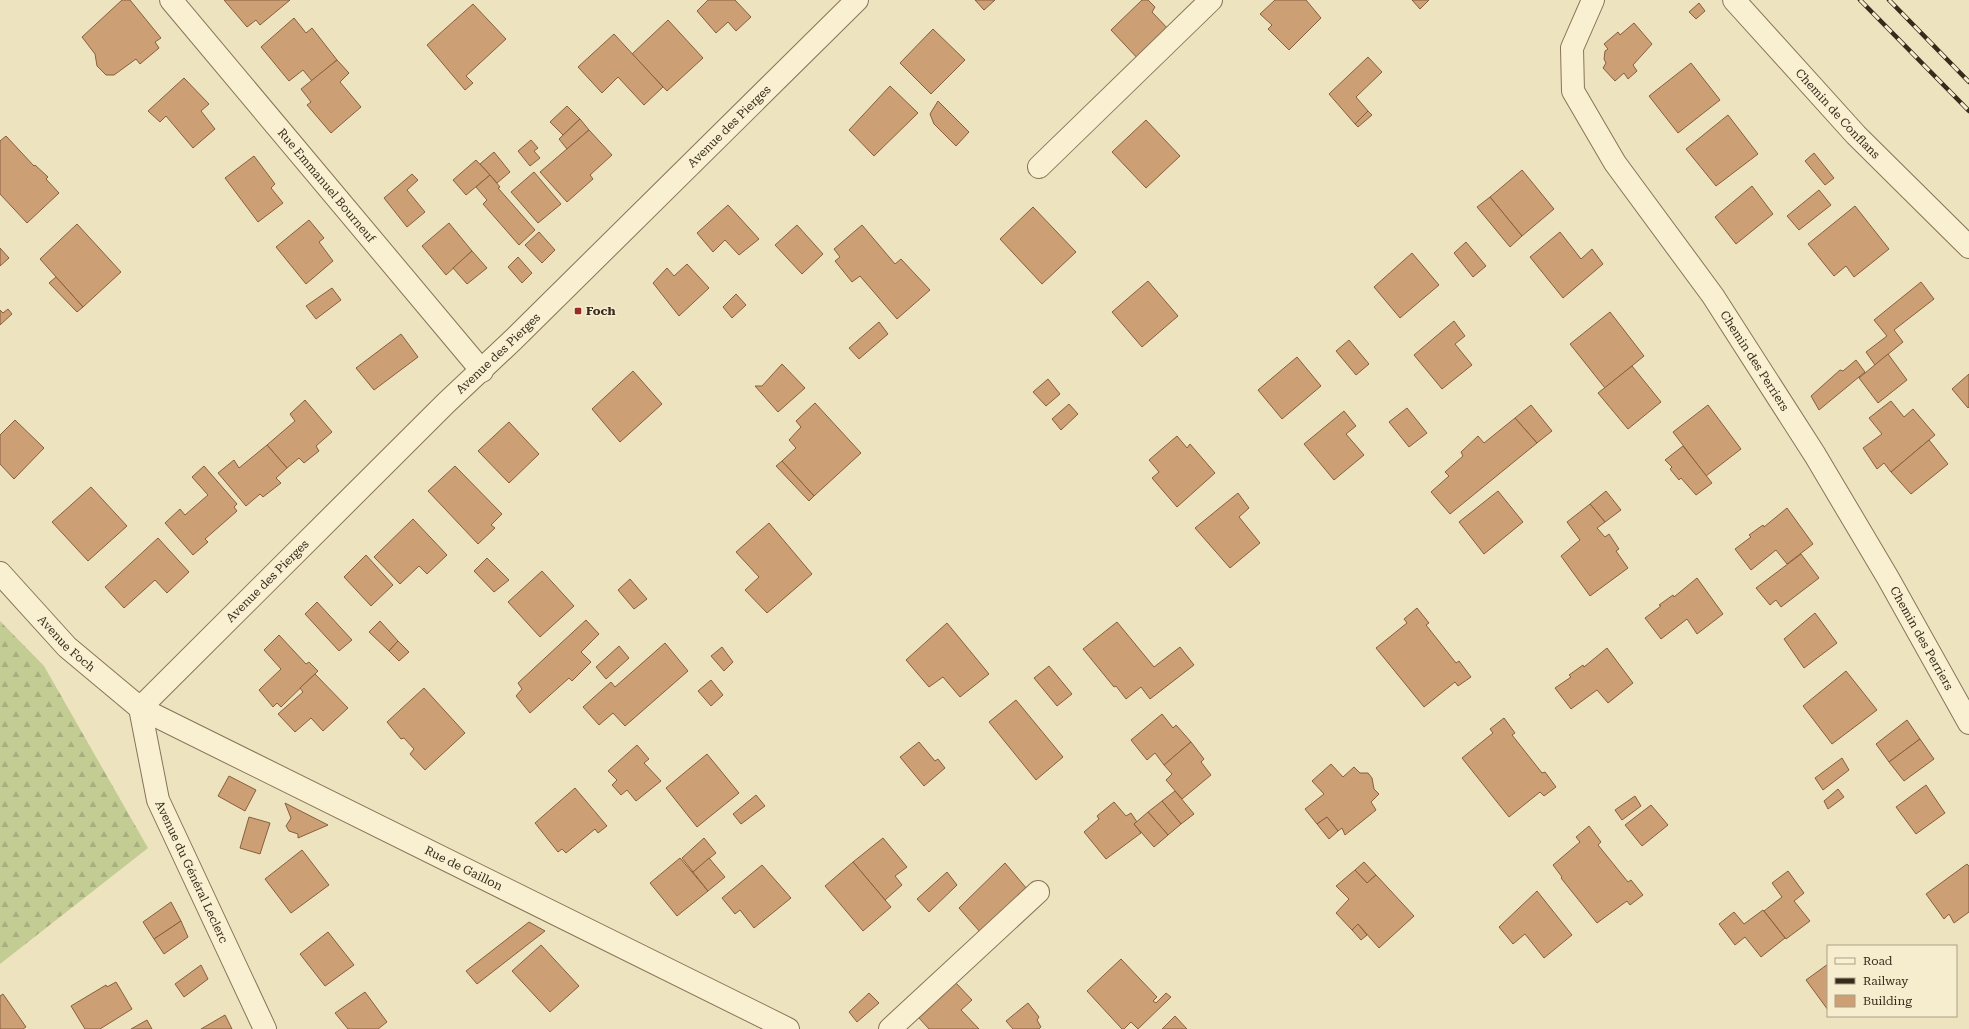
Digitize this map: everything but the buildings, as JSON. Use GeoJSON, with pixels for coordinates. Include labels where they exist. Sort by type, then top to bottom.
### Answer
{"type":"FeatureCollection","features":[{"type":"Feature","properties":{"kind":"street","name":"Rue Emmanuel Bourneuf"},"geometry":{"type":"LineString","coordinates":[[171,0],[482,370]]}},
{"type":"Feature","properties":{"kind":"street","name":"Avenue des Pierges"},"geometry":{"type":"LineString","coordinates":[[140,708],[429,420],[482,370],[857,0]]}},
{"type":"Feature","properties":{"kind":"street"},"geometry":{"type":"LineString","coordinates":[[1039,167],[1211,0]]}},
{"type":"Feature","properties":{"kind":"street","name":"Chemin des Perriers"},"geometry":{"type":"LineString","coordinates":[[1593,0],[1572,48],[1573,91],[1615,163],[1713,296],[1815,455],[1888,578],[1969,723]]}},
{"type":"Feature","properties":{"kind":"street","name":"Chemin de Conflans"},"geometry":{"type":"LineString","coordinates":[[1734,0],[1856,135],[1969,247]]}},
{"type":"Feature","properties":{"kind":"street"},"geometry":{"type":"LineString","coordinates":[[1945,224],[1969,230]]}},
{"type":"Feature","properties":{"kind":"street","name":"Avenue Foch"},"geometry":{"type":"LineString","coordinates":[[0,573],[67,646],[140,708]]}},
{"type":"Feature","properties":{"kind":"street","name":"Avenue du Général Leclerc"},"geometry":{"type":"LineString","coordinates":[[140,708],[158,800],[265,1029]]}},
{"type":"Feature","properties":{"kind":"street","name":"Rue de Gaillon"},"geometry":{"type":"LineString","coordinates":[[140,708],[788,1029]]}},
{"type":"Feature","properties":{"kind":"street"},"geometry":{"type":"LineString","coordinates":[[890,1029],[1038,892]]}},
{"type":"Feature","properties":{"kind":"green space"},"geometry":{"type":"Polygon","coordinates":[[[0,621],[44,666],[148,848],[0,964],[0,621]]]}},
{"type":"Feature","properties":{"kind":"railway"},"geometry":{"type":"LineString","coordinates":[[1860,0],[1969,111]]}},
{"type":"Feature","properties":{"kind":"railway"},"geometry":{"type":"LineString","coordinates":[[1889,0],[1969,82]]}},
{"type":"Feature","properties":{"kind":"place","name":"Foch"},"geometry":{"type":"Point","coordinates":[578,311]}}]}
